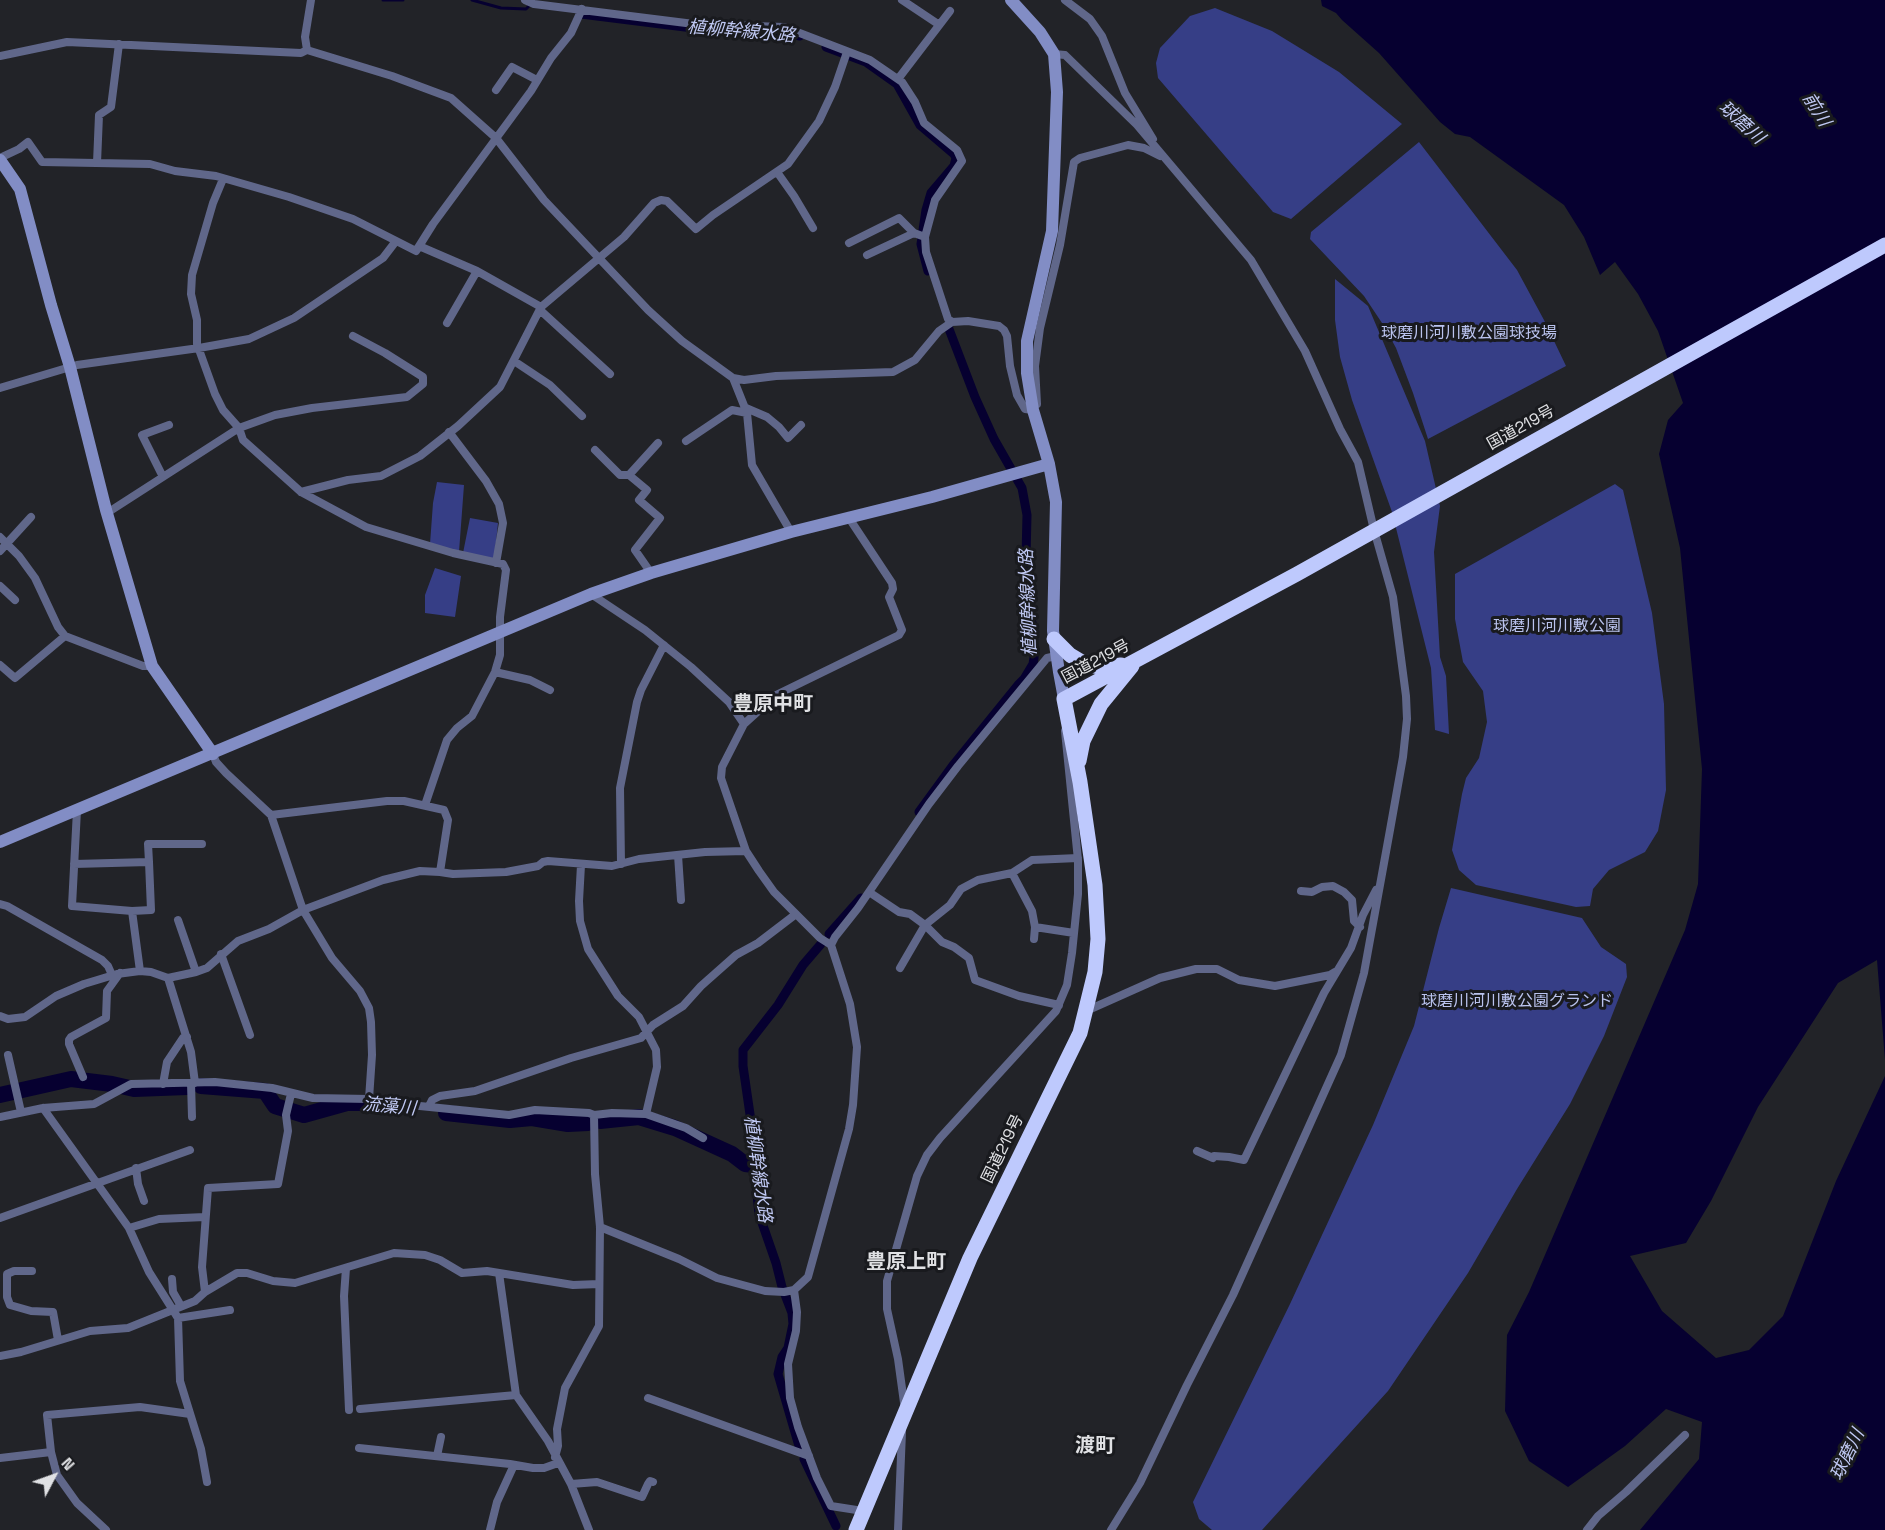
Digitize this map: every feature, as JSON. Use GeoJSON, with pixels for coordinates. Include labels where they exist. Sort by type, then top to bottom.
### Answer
{"type":"FeatureCollection","features":[{"type":"Feature","properties":{"kind":"highway","name":"国道219号"},"geometry":{"type":"LineString","coordinates":[[856,1530],[970,1258],[1080,1033],[1095,972],[1098,939],[1095,885],[1065,699],[1297,574],[1885,245]]}},
{"type":"Feature","properties":{"kind":"highway"},"geometry":{"type":"LineString","coordinates":[[1054,639],[1070,655],[1085,664],[1103,668],[1136,661]]}},
{"type":"Feature","properties":{"kind":"highway"},"geometry":{"type":"LineString","coordinates":[[1078,769],[1083,741],[1101,704],[1136,661]]}},
{"type":"Feature","properties":{"kind":"street"},"geometry":{"type":"LineString","coordinates":[[307,50],[305,37],[311,0]]}},
{"type":"Feature","properties":{"kind":"street"},"geometry":{"type":"LineString","coordinates":[[525,0],[534,4],[581,12],[694,24],[784,27],[846,55],[870,60],[898,79],[915,102],[924,123],[957,150],[962,161],[935,200],[920,235],[867,255]]}},
{"type":"Feature","properties":{"kind":"street"},"geometry":{"type":"LineString","coordinates":[[902,0],[938,24]]}},
{"type":"Feature","properties":{"kind":"street"},"geometry":{"type":"LineString","coordinates":[[898,1530],[901,1436],[906,1411],[887,1309],[887,1281],[917,1176],[927,1155],[939,1138],[1059,1005],[1067,985],[1078,894],[1078,858],[1065,746],[1065,699],[1054,639],[1056,502],[1049,464],[1033,410],[1027,373],[1027,341],[1052,231],[1057,92],[1054,54],[1040,32],[1011,0]]}},
{"type":"Feature","properties":{"kind":"street"},"geometry":{"type":"LineString","coordinates":[[1065,0],[1090,19],[1102,36],[1125,93],[1141,116],[1164,158]]}},
{"type":"Feature","properties":{"kind":"street"},"geometry":{"type":"LineString","coordinates":[[898,79],[950,11]]}},
{"type":"Feature","properties":{"kind":"street"},"geometry":{"type":"LineString","coordinates":[[369,1099],[372,1055],[369,1008],[360,991],[332,958],[303,910],[271,815],[216,762],[213,754],[152,666],[107,513],[70,367],[20,189],[0,159],[28,142],[42,162],[150,164],[175,171],[230,179],[353,219],[416,251],[531,92],[551,58],[571,33],[581,12]]}},
{"type":"Feature","properties":{"kind":"street"},"geometry":{"type":"LineString","coordinates":[[0,56],[67,42],[301,53],[307,50],[392,76],[451,98],[496,138],[544,200],[664,325],[733,378],[744,380],[776,376],[893,372],[915,360],[939,331],[952,322],[968,321],[999,326],[1004,330],[1017,395],[1025,409],[1033,410]]}},
{"type":"Feature","properties":{"kind":"street"},"geometry":{"type":"LineString","coordinates":[[97,163],[99,116],[111,107],[119,44]]}},
{"type":"Feature","properties":{"kind":"street"},"geometry":{"type":"LineString","coordinates":[[1054,54],[1065,55],[1137,125],[1251,260],[1305,351],[1340,429],[1358,462],[1378,528],[1397,619],[1407,720],[1403,757],[1364,973],[1341,1055],[1233,1295],[1140,1483],[1112,1530]]}},
{"type":"Feature","properties":{"kind":"street"},"geometry":{"type":"LineString","coordinates":[[301,492],[348,480],[381,476],[420,456],[450,432],[500,387],[541,309],[624,237],[654,203],[661,200],[667,201],[696,229],[788,164],[819,121],[835,87],[846,55]]}},
{"type":"Feature","properties":{"kind":"street"},"geometry":{"type":"LineString","coordinates":[[496,90],[512,67],[537,80]]}},
{"type":"Feature","properties":{"kind":"street"},"geometry":{"type":"LineString","coordinates":[[1040,433],[1035,366],[1040,328],[1060,245],[1074,162],[1080,158],[1128,145],[1144,148],[1164,158]]}},
{"type":"Feature","properties":{"kind":"street"},"geometry":{"type":"LineString","coordinates":[[777,172],[813,228]]}},
{"type":"Feature","properties":{"kind":"street"},"geometry":{"type":"LineString","coordinates":[[222,179],[192,275],[191,294],[196,313],[199,348],[215,394],[223,410],[239,428],[243,440],[301,492],[366,527],[453,553],[502,564],[506,570],[500,617],[500,655],[495,672],[472,716],[447,740],[425,805]]}},
{"type":"Feature","properties":{"kind":"street"},"geometry":{"type":"LineString","coordinates":[[849,243],[899,218],[920,235],[948,319],[952,322]]}},
{"type":"Feature","properties":{"kind":"street"},"geometry":{"type":"LineString","coordinates":[[0,388],[70,367],[249,339],[294,318],[383,258],[396,242]]}},
{"type":"Feature","properties":{"kind":"street"},"geometry":{"type":"LineString","coordinates":[[419,246],[477,272],[541,309],[610,374]]}},
{"type":"Feature","properties":{"kind":"street"},"geometry":{"type":"LineString","coordinates":[[447,323],[477,272]]}},
{"type":"Feature","properties":{"kind":"street"},"geometry":{"type":"LineString","coordinates":[[107,513],[239,428],[275,415],[312,408],[407,397],[423,384],[423,377],[352,336]]}},
{"type":"Feature","properties":{"kind":"street"},"geometry":{"type":"LineString","coordinates":[[514,361],[550,386],[582,416]]}},
{"type":"Feature","properties":{"kind":"street"},"geometry":{"type":"LineString","coordinates":[[733,378],[747,411],[752,465],[791,532]]}},
{"type":"Feature","properties":{"kind":"street"},"geometry":{"type":"LineString","coordinates":[[686,441],[732,410],[747,411],[767,417],[788,438],[801,425]]}},
{"type":"Feature","properties":{"kind":"street"},"geometry":{"type":"LineString","coordinates":[[162,477],[142,435],[170,424]]}},
{"type":"Feature","properties":{"kind":"street"},"geometry":{"type":"LineString","coordinates":[[450,432],[486,481],[499,504],[503,523],[496,563]]}},
{"type":"Feature","properties":{"kind":"street"},"geometry":{"type":"LineString","coordinates":[[629,475],[657,443]]}},
{"type":"Feature","properties":{"kind":"street"},"geometry":{"type":"LineString","coordinates":[[595,450],[620,474],[629,475],[647,490],[639,500],[660,518],[635,550],[651,573]]}},
{"type":"Feature","properties":{"kind":"street"},"geometry":{"type":"LineString","coordinates":[[0,842],[591,594],[651,573],[791,532],[1049,464]]}},
{"type":"Feature","properties":{"kind":"street"},"geometry":{"type":"LineString","coordinates":[[4,548],[31,517]]}},
{"type":"Feature","properties":{"kind":"street"},"geometry":{"type":"LineString","coordinates":[[600,1227],[679,1259],[717,1278],[765,1291],[794,1290],[808,1276],[849,1129],[853,1105],[857,1047],[850,1004],[831,945],[820,938],[774,892],[746,851],[721,778],[722,766],[744,724],[781,692],[899,635],[902,630],[889,597],[893,589],[892,583],[849,518]]}},
{"type":"Feature","properties":{"kind":"street"},"geometry":{"type":"LineString","coordinates":[[0,537],[4,548],[19,556],[35,578],[58,627],[65,636],[143,666],[152,666]]}},
{"type":"Feature","properties":{"kind":"street"},"geometry":{"type":"LineString","coordinates":[[0,586],[15,600]]}},
{"type":"Feature","properties":{"kind":"street"},"geometry":{"type":"LineString","coordinates":[[591,594],[664,645],[729,702],[744,724]]}},
{"type":"Feature","properties":{"kind":"street"},"geometry":{"type":"LineString","coordinates":[[0,665],[15,678],[65,636]]}},
{"type":"Feature","properties":{"kind":"street"},"geometry":{"type":"LineString","coordinates":[[621,864],[621,788],[637,702],[664,645]]}},
{"type":"Feature","properties":{"kind":"street"},"geometry":{"type":"LineString","coordinates":[[831,945],[958,766],[1047,658],[1056,656]]}},
{"type":"Feature","properties":{"kind":"street"},"geometry":{"type":"LineString","coordinates":[[495,672],[530,680],[550,690]]}},
{"type":"Feature","properties":{"kind":"street"},"geometry":{"type":"LineString","coordinates":[[271,815],[387,801],[404,801],[444,810],[447,815],[440,872]]}},
{"type":"Feature","properties":{"kind":"street"},"geometry":{"type":"LineString","coordinates":[[77,810],[72,906],[132,911],[152,910],[148,844],[202,844]]}},
{"type":"Feature","properties":{"kind":"street"},"geometry":{"type":"LineString","coordinates":[[0,1016],[8,1019],[25,1017],[57,996],[84,984],[116,974],[140,970],[168,978],[196,972],[207,968],[237,941],[269,928],[303,910],[383,880],[420,872],[453,874],[506,872],[538,866],[548,861],[612,866],[639,859],[746,851]]}},
{"type":"Feature","properties":{"kind":"street"},"geometry":{"type":"LineString","coordinates":[[678,855],[681,900]]}},
{"type":"Feature","properties":{"kind":"street"},"geometry":{"type":"LineString","coordinates":[[900,968],[925,925],[950,905],[961,889],[978,880],[1012,873],[1032,860],[1078,858]]}},
{"type":"Feature","properties":{"kind":"street"},"geometry":{"type":"LineString","coordinates":[[74,864],[149,862]]}},
{"type":"Feature","properties":{"kind":"street"},"geometry":{"type":"LineString","coordinates":[[581,865],[580,921],[588,949],[618,996],[639,1017],[648,1032],[657,1056],[657,1067],[645,1114]]}},
{"type":"Feature","properties":{"kind":"street"},"geometry":{"type":"LineString","coordinates":[[1012,873],[1032,911],[1035,927],[1034,939]]}},
{"type":"Feature","properties":{"kind":"street"},"geometry":{"type":"LineString","coordinates":[[1197,1151],[1213,1158],[1229,1157],[1244,1160],[1324,993],[1343,963],[1380,882]]}},
{"type":"Feature","properties":{"kind":"street"},"geometry":{"type":"LineString","coordinates":[[1301,891],[1312,892],[1322,887],[1333,886],[1344,892],[1352,900],[1354,921],[1360,927]]}},
{"type":"Feature","properties":{"kind":"street"},"geometry":{"type":"LineString","coordinates":[[869,892],[887,906],[910,914],[942,942],[954,947],[969,958],[975,980],[1019,996],[1059,1005]]}},
{"type":"Feature","properties":{"kind":"street"},"geometry":{"type":"LineString","coordinates":[[0,904],[102,960],[116,974]]}},
{"type":"Feature","properties":{"kind":"street"},"geometry":{"type":"LineString","coordinates":[[132,911],[140,970]]}},
{"type":"Feature","properties":{"kind":"street"},"geometry":{"type":"LineString","coordinates":[[429,1106],[432,1100],[440,1096],[476,1091],[572,1058],[641,1038],[683,1006],[701,986],[736,955],[758,943],[796,914]]}},
{"type":"Feature","properties":{"kind":"street"},"geometry":{"type":"LineString","coordinates":[[178,920],[196,972]]}},
{"type":"Feature","properties":{"kind":"street"},"geometry":{"type":"LineString","coordinates":[[1035,927],[1074,933]]}},
{"type":"Feature","properties":{"kind":"street"},"geometry":{"type":"LineString","coordinates":[[221,954],[249,1035]]}},
{"type":"Feature","properties":{"kind":"street"},"geometry":{"type":"LineString","coordinates":[[1085,1011],[1160,978],[1196,969],[1217,969],[1239,980],[1275,986],[1336,972]]}},
{"type":"Feature","properties":{"kind":"street"},"geometry":{"type":"LineString","coordinates":[[83,1077],[69,1040],[106,1018],[107,990],[116,974]]}},
{"type":"Feature","properties":{"kind":"street"},"geometry":{"type":"LineString","coordinates":[[168,978],[191,1052],[192,1117]]}},
{"type":"Feature","properties":{"kind":"street"},"geometry":{"type":"LineString","coordinates":[[163,1084],[167,1062],[183,1038],[187,1037]]}},
{"type":"Feature","properties":{"kind":"street"},"geometry":{"type":"LineString","coordinates":[[8,1055],[21,1112]]}},
{"type":"Feature","properties":{"kind":"street"},"geometry":{"type":"LineString","coordinates":[[0,1117],[43,1108],[94,1104],[125,1087],[232,1083],[272,1088],[313,1098],[369,1099],[509,1115],[535,1110],[594,1115],[645,1114],[686,1128],[703,1138]]}},
{"type":"Feature","properties":{"kind":"street"},"geometry":{"type":"LineString","coordinates":[[205,1292],[202,1267],[208,1188],[278,1184],[288,1131],[287,1112],[291,1094]]}},
{"type":"Feature","properties":{"kind":"street"},"geometry":{"type":"LineString","coordinates":[[43,1108],[129,1228],[149,1272],[177,1308]]}},
{"type":"Feature","properties":{"kind":"street"},"geometry":{"type":"LineString","coordinates":[[557,1460],[557,1429],[565,1389],[599,1326],[600,1227],[595,1174],[594,1115]]}},
{"type":"Feature","properties":{"kind":"street"},"geometry":{"type":"LineString","coordinates":[[0,1218],[190,1150]]}},
{"type":"Feature","properties":{"kind":"street"},"geometry":{"type":"LineString","coordinates":[[136,1168],[138,1184],[144,1201]]}},
{"type":"Feature","properties":{"kind":"street"},"geometry":{"type":"LineString","coordinates":[[129,1228],[159,1219],[205,1217]]}},
{"type":"Feature","properties":{"kind":"street"},"geometry":{"type":"LineString","coordinates":[[0,1356],[21,1353],[90,1331],[128,1328],[195,1301],[205,1292],[237,1273],[295,1283],[387,1254],[407,1252],[425,1255],[440,1260],[462,1273],[487,1271],[573,1286],[599,1284]]}},
{"type":"Feature","properties":{"kind":"street"},"geometry":{"type":"LineString","coordinates":[[346,1268],[344,1296],[349,1410]]}},
{"type":"Feature","properties":{"kind":"street"},"geometry":{"type":"LineString","coordinates":[[32,1271],[14,1271],[7,1274],[7,1297],[10,1305],[32,1311],[52,1312],[58,1340]]}},
{"type":"Feature","properties":{"kind":"street"},"geometry":{"type":"LineString","coordinates":[[499,1273],[516,1395],[548,1441],[571,1484],[589,1530]]}},
{"type":"Feature","properties":{"kind":"street"},"geometry":{"type":"LineString","coordinates":[[172,1280],[178,1318],[180,1381],[201,1449],[207,1482]]}},
{"type":"Feature","properties":{"kind":"street"},"geometry":{"type":"LineString","coordinates":[[794,1290],[797,1312],[796,1331],[788,1364],[790,1398],[817,1478],[831,1506],[863,1511]]}},
{"type":"Feature","properties":{"kind":"street"},"geometry":{"type":"LineString","coordinates":[[178,1318],[230,1310]]}},
{"type":"Feature","properties":{"kind":"street"},"geometry":{"type":"LineString","coordinates":[[360,1408],[516,1395]]}},
{"type":"Feature","properties":{"kind":"street"},"geometry":{"type":"LineString","coordinates":[[648,1398],[809,1456]]}},
{"type":"Feature","properties":{"kind":"street"},"geometry":{"type":"LineString","coordinates":[[105,1530],[61,1484],[51,1452],[47,1415],[140,1407],[190,1414]]}},
{"type":"Feature","properties":{"kind":"street"},"geometry":{"type":"LineString","coordinates":[[1587,1530],[1598,1516],[1685,1435]]}},
{"type":"Feature","properties":{"kind":"street"},"geometry":{"type":"LineString","coordinates":[[437,1456],[441,1437]]}},
{"type":"Feature","properties":{"kind":"street"},"geometry":{"type":"LineString","coordinates":[[359,1448],[533,1468],[544,1468],[557,1460]]}},
{"type":"Feature","properties":{"kind":"street"},"geometry":{"type":"LineString","coordinates":[[0,1458],[51,1452]]}},
{"type":"Feature","properties":{"kind":"street"},"geometry":{"type":"LineString","coordinates":[[490,1530],[498,1502],[514,1465]]}},
{"type":"Feature","properties":{"kind":"street"},"geometry":{"type":"LineString","coordinates":[[571,1484],[597,1482],[642,1497],[650,1481],[653,1482]]}},
{"type":"Feature","properties":{"kind":"green space"},"geometry":{"type":"Polygon","coordinates":[[[1215,8],[1272,31],[1339,72],[1402,124],[1291,219],[1273,212],[1158,78],[1156,63],[1160,48],[1190,16],[1215,8]]]}},
{"type":"Feature","properties":{"kind":"green space","name":"球磨川河川敷公園球技場"},"geometry":{"type":"Polygon","coordinates":[[[1419,142],[1517,270],[1566,366],[1428,439],[1396,348],[1384,326],[1364,296],[1310,239],[1311,232],[1419,142]]]}},
{"type":"Feature","properties":{"kind":"green space"},"geometry":{"type":"Polygon","coordinates":[[[1335,279],[1368,306],[1425,441],[1440,506],[1434,552],[1440,657],[1446,676],[1449,734],[1435,730],[1431,668],[1392,512],[1352,400],[1340,357],[1335,320],[1335,279]]]}},
{"type":"Feature","properties":{"kind":"green space"},"geometry":{"type":"Polygon","coordinates":[[[437,482],[464,485],[459,552],[430,544],[437,482]]]}},
{"type":"Feature","properties":{"kind":"green space","name":"球磨川河川敷公園"},"geometry":{"type":"Polygon","coordinates":[[[1615,484],[1623,490],[1652,613],[1664,704],[1666,790],[1658,831],[1645,852],[1609,870],[1593,889],[1590,906],[1576,907],[1476,885],[1459,870],[1452,850],[1462,794],[1466,778],[1479,758],[1487,722],[1483,691],[1463,662],[1455,619],[1455,574],[1615,484]]]}},
{"type":"Feature","properties":{"kind":"green space"},"geometry":{"type":"Polygon","coordinates":[[[470,518],[498,523],[494,561],[463,553],[470,518]]]}},
{"type":"Feature","properties":{"kind":"green space"},"geometry":{"type":"Polygon","coordinates":[[[435,568],[461,576],[455,617],[425,613],[425,595],[435,568]]]}},
{"type":"Feature","properties":{"kind":"green space","name":"球磨川河川敷公園グランド"},"geometry":{"type":"Polygon","coordinates":[[[1451,888],[1582,918],[1601,947],[1626,964],[1627,977],[1604,1036],[1570,1104],[1468,1273],[1388,1391],[1262,1530],[1212,1530],[1199,1519],[1193,1502],[1290,1304],[1373,1125],[1414,1026],[1451,888]]]}},
{"type":"Feature","properties":{"kind":"water"},"geometry":{"type":"Polygon","coordinates":[[[1321,0],[1885,0],[1885,1060],[1877,960],[1838,983],[1758,1107],[1711,1201],[1686,1243],[1630,1256],[1662,1311],[1716,1358],[1749,1350],[1783,1316],[1836,1181],[1885,1076],[1885,1530],[1640,1530],[1699,1459],[1702,1422],[1666,1409],[1625,1446],[1568,1487],[1529,1461],[1505,1411],[1507,1335],[1529,1292],[1685,930],[1698,884],[1702,769],[1680,548],[1659,454],[1668,420],[1683,403],[1658,331],[1638,294],[1615,262],[1600,275],[1584,237],[1564,205],[1470,137],[1455,134],[1440,122],[1379,53],[1336,13],[1322,6],[1321,0]]]}},
{"type":"Feature","properties":{"kind":"waterway"},"geometry":{"type":"LineString","coordinates":[[383,0],[403,0]]}},
{"type":"Feature","properties":{"kind":"waterway"},"geometry":{"type":"LineString","coordinates":[[472,0],[501,8],[526,9],[529,6]]}},
{"type":"Feature","properties":{"kind":"waterway","name":"植柳幹線水路"},"geometry":{"type":"LineString","coordinates":[[581,14],[701,29],[783,32],[800,36]]}},
{"type":"Feature","properties":{"kind":"waterway","name":"植柳幹線水路"},"geometry":{"type":"LineString","coordinates":[[826,47],[866,62],[897,84],[920,125],[956,158],[954,166],[931,193],[926,210],[921,244],[928,271]]}},
{"type":"Feature","properties":{"kind":"waterway","name":"植柳幹線水路"},"geometry":{"type":"LineString","coordinates":[[919,812],[954,764],[1024,679],[1034,658],[1033,626],[1025,600],[1027,515],[1022,488],[994,439],[949,329]]}},
{"type":"Feature","properties":{"kind":"waterway","name":"植柳幹線水路"},"geometry":{"type":"LineString","coordinates":[[829,934],[861,898]]}},
{"type":"Feature","properties":{"kind":"waterway","name":"植柳幹線水路"},"geometry":{"type":"LineString","coordinates":[[799,1446],[778,1374],[782,1357],[788,1348],[793,1324],[792,1313],[759,1214],[743,1050],[778,1005],[803,965],[821,944]]}},
{"type":"Feature","properties":{"kind":"waterway","name":"流藻川"},"geometry":{"type":"LineString","coordinates":[[0,1095],[71,1079],[134,1089],[187,1087]]}},
{"type":"Feature","properties":{"kind":"waterway","name":"流藻川"},"geometry":{"type":"LineString","coordinates":[[201,1086],[265,1091],[275,1106],[304,1115],[347,1103],[370,1103],[397,1107]]}},
{"type":"Feature","properties":{"kind":"waterway","name":"流藻川"},"geometry":{"type":"LineString","coordinates":[[446,1113],[510,1120],[532,1118],[568,1124],[588,1123]]}},
{"type":"Feature","properties":{"kind":"waterway","name":"流藻川"},"geometry":{"type":"LineString","coordinates":[[600,1121],[639,1117],[675,1128],[732,1154],[745,1164],[754,1165]]}},
{"type":"Feature","properties":{"kind":"waterway","name":"植柳幹線水路"},"geometry":{"type":"LineString","coordinates":[[804,1459],[836,1526]]}},
{"type":"Feature","properties":{"kind":"district","name":"豊原中町"},"geometry":{"type":"Point","coordinates":[773,705]}},
{"type":"Feature","properties":{"kind":"district","name":"豊原上町"},"geometry":{"type":"Point","coordinates":[906,1263]}},
{"type":"Feature","properties":{"kind":"district","name":"渡町"},"geometry":{"type":"Point","coordinates":[1095,1447]}},
{"type":"Feature","properties":{"kind":"water label","name":"前川"},"geometry":{"type":"Point","coordinates":[1816,110]}},
{"type":"Feature","properties":{"kind":"water label","name":"球磨川"},"geometry":{"type":"Point","coordinates":[1741,123]}},
{"type":"Feature","properties":{"kind":"water label","name":"球磨川"},"geometry":{"type":"Point","coordinates":[1848,1455]}}]}
